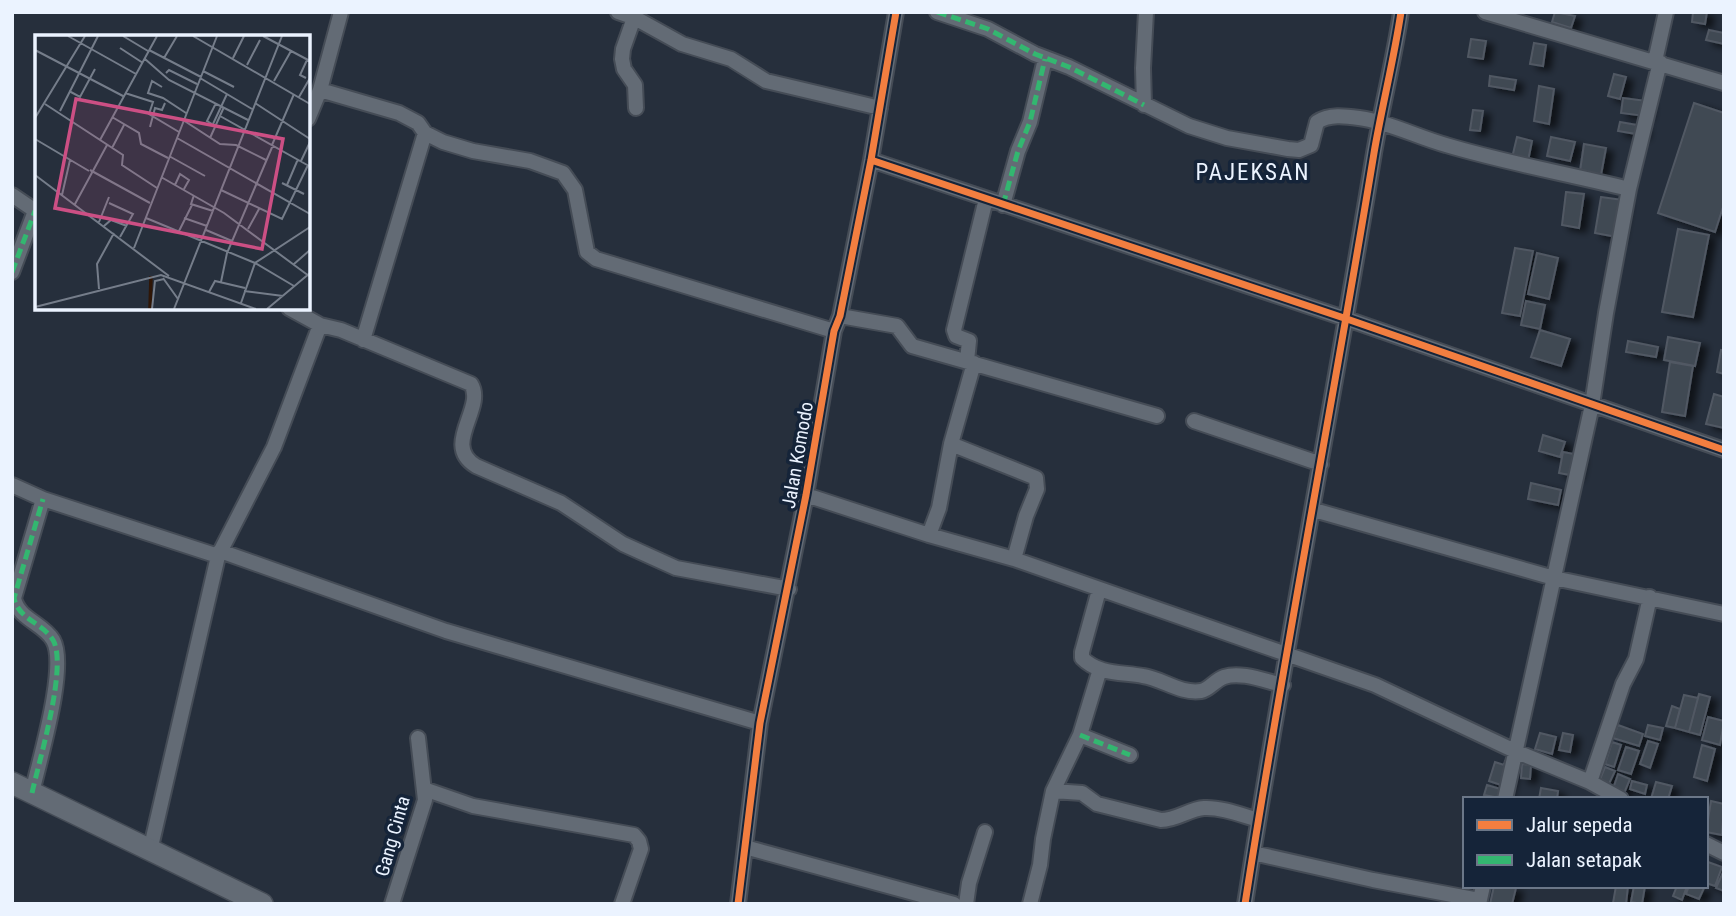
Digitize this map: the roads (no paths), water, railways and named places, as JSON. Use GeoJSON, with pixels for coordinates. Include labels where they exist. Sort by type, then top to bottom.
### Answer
{"type":"FeatureCollection","features":[{"type":"Feature","properties":{"kind":"street"},"geometry":{"type":"LineString","coordinates":[[310,114],[320,90],[341,12]]}},
{"type":"Feature","properties":{"kind":"street"},"geometry":{"type":"LineString","coordinates":[[618,12],[635,15],[682,44],[731,59],[766,81],[880,108]]}},
{"type":"Feature","properties":{"kind":"street","name":"Jalan Komodo"},"geometry":{"type":"LineString","coordinates":[[738,904],[760,723],[789,589],[834,331],[840,316],[871,160],[896,12]]}},
{"type":"Feature","properties":{"kind":"street"},"geometry":{"type":"LineString","coordinates":[[937,12],[977,24],[1189,127],[1214,135],[1299,150],[1311,145],[1317,122],[1322,119],[1329,116],[1359,118],[1379,122],[1446,145],[1629,190]]}},
{"type":"Feature","properties":{"kind":"street"},"geometry":{"type":"LineString","coordinates":[[1144,105],[1146,12]]}},
{"type":"Feature","properties":{"kind":"street"},"geometry":{"type":"LineString","coordinates":[[1245,904],[1379,122],[1401,12]]}},
{"type":"Feature","properties":{"kind":"street"},"geometry":{"type":"LineString","coordinates":[[1485,12],[1724,83]]}},
{"type":"Feature","properties":{"kind":"street"},"geometry":{"type":"LineString","coordinates":[[1506,797],[1592,405],[1629,190],[1658,62],[1666,12]]}},
{"type":"Feature","properties":{"kind":"street"},"geometry":{"type":"LineString","coordinates":[[635,15],[622,59],[624,69],[635,85],[636,108]]}},
{"type":"Feature","properties":{"kind":"street"},"geometry":{"type":"LineString","coordinates":[[1003,205],[1018,151],[1030,122],[1045,58]]}},
{"type":"Feature","properties":{"kind":"street"},"geometry":{"type":"LineString","coordinates":[[320,90],[399,113],[418,123],[425,133],[463,148],[530,161],[563,173],[575,190],[587,252],[596,259],[834,331]]}},
{"type":"Feature","properties":{"kind":"street"},"geometry":{"type":"LineString","coordinates":[[363,340],[425,133]]}},
{"type":"Feature","properties":{"kind":"street"},"geometry":{"type":"LineString","coordinates":[[871,160],[1724,450]]}},
{"type":"Feature","properties":{"kind":"street"},"geometry":{"type":"LineString","coordinates":[[12,195],[35,211]]}},
{"type":"Feature","properties":{"kind":"street"},"geometry":{"type":"LineString","coordinates":[[929,535],[939,508],[970,362],[969,341],[956,335],[954,330],[986,199]]}},
{"type":"Feature","properties":{"kind":"street"},"geometry":{"type":"LineString","coordinates":[[12,272],[35,214]]}},
{"type":"Feature","properties":{"kind":"street"},"geometry":{"type":"LineString","coordinates":[[293,310],[320,324],[471,384],[475,394],[463,441],[466,457],[476,466],[561,503],[623,544],[676,568],[789,589]]}},
{"type":"Feature","properties":{"kind":"street"},"geometry":{"type":"LineString","coordinates":[[840,316],[897,326],[912,346],[1157,416]]}},
{"type":"Feature","properties":{"kind":"street"},"geometry":{"type":"LineString","coordinates":[[150,851],[219,553],[274,447],[320,324]]}},
{"type":"Feature","properties":{"kind":"street"},"geometry":{"type":"LineString","coordinates":[[1194,421],[1321,464]]}},
{"type":"Feature","properties":{"kind":"street"},"geometry":{"type":"LineString","coordinates":[[951,443],[1036,478],[1037,489],[1014,559]]}},
{"type":"Feature","properties":{"kind":"street"},"geometry":{"type":"LineString","coordinates":[[12,485],[43,499],[219,553],[446,631],[760,723]]}},
{"type":"Feature","properties":{"kind":"street"},"geometry":{"type":"LineString","coordinates":[[806,495],[1014,559],[1375,685],[1517,752],[1590,782],[1616,797]]}},
{"type":"Feature","properties":{"kind":"street"},"geometry":{"type":"LineString","coordinates":[[32,793],[58,666],[54,642],[20,612],[14,598],[43,499]]}},
{"type":"Feature","properties":{"kind":"street"},"geometry":{"type":"LineString","coordinates":[[1314,510],[1554,578],[1724,614]]}},
{"type":"Feature","properties":{"kind":"street"},"geometry":{"type":"LineString","coordinates":[[1099,590],[1082,652],[1082,658],[1089,665],[1119,675],[1144,676],[1178,689],[1205,691],[1221,678],[1231,675],[1283,685]]}},
{"type":"Feature","properties":{"kind":"street"},"geometry":{"type":"LineString","coordinates":[[1590,782],[1623,684],[1636,659],[1650,597]]}},
{"type":"Feature","properties":{"kind":"street"},"geometry":{"type":"LineString","coordinates":[[1030,904],[1053,790],[1080,735],[1100,669]]}},
{"type":"Feature","properties":{"kind":"street"},"geometry":{"type":"LineString","coordinates":[[1080,735],[1130,755]]}},
{"type":"Feature","properties":{"kind":"street","name":"Gang Cinta"},"geometry":{"type":"LineString","coordinates":[[392,904],[425,800],[418,737]]}},
{"type":"Feature","properties":{"kind":"street"},"geometry":{"type":"LineString","coordinates":[[12,783],[262,904]]}},
{"type":"Feature","properties":{"kind":"street"},"geometry":{"type":"LineString","coordinates":[[424,789],[473,806],[634,835],[641,849],[622,904]]}},
{"type":"Feature","properties":{"kind":"street"},"geometry":{"type":"LineString","coordinates":[[1053,790],[1082,793],[1097,804],[1161,820],[1170,820],[1193,810],[1206,808],[1258,820]]}},
{"type":"Feature","properties":{"kind":"street"},"geometry":{"type":"LineString","coordinates":[[966,904],[985,832]]}},
{"type":"Feature","properties":{"kind":"street"},"geometry":{"type":"LineString","coordinates":[[1708,845],[1724,853]]}},
{"type":"Feature","properties":{"kind":"street"},"geometry":{"type":"LineString","coordinates":[[745,847],[954,904]]}},
{"type":"Feature","properties":{"kind":"street"},"geometry":{"type":"LineString","coordinates":[[1253,853],[1373,880],[1480,897]]}},
{"type":"Feature","properties":{"kind":"district","name":"PAJEKSAN"},"geometry":{"type":"Point","coordinates":[1253,172]}}]}
